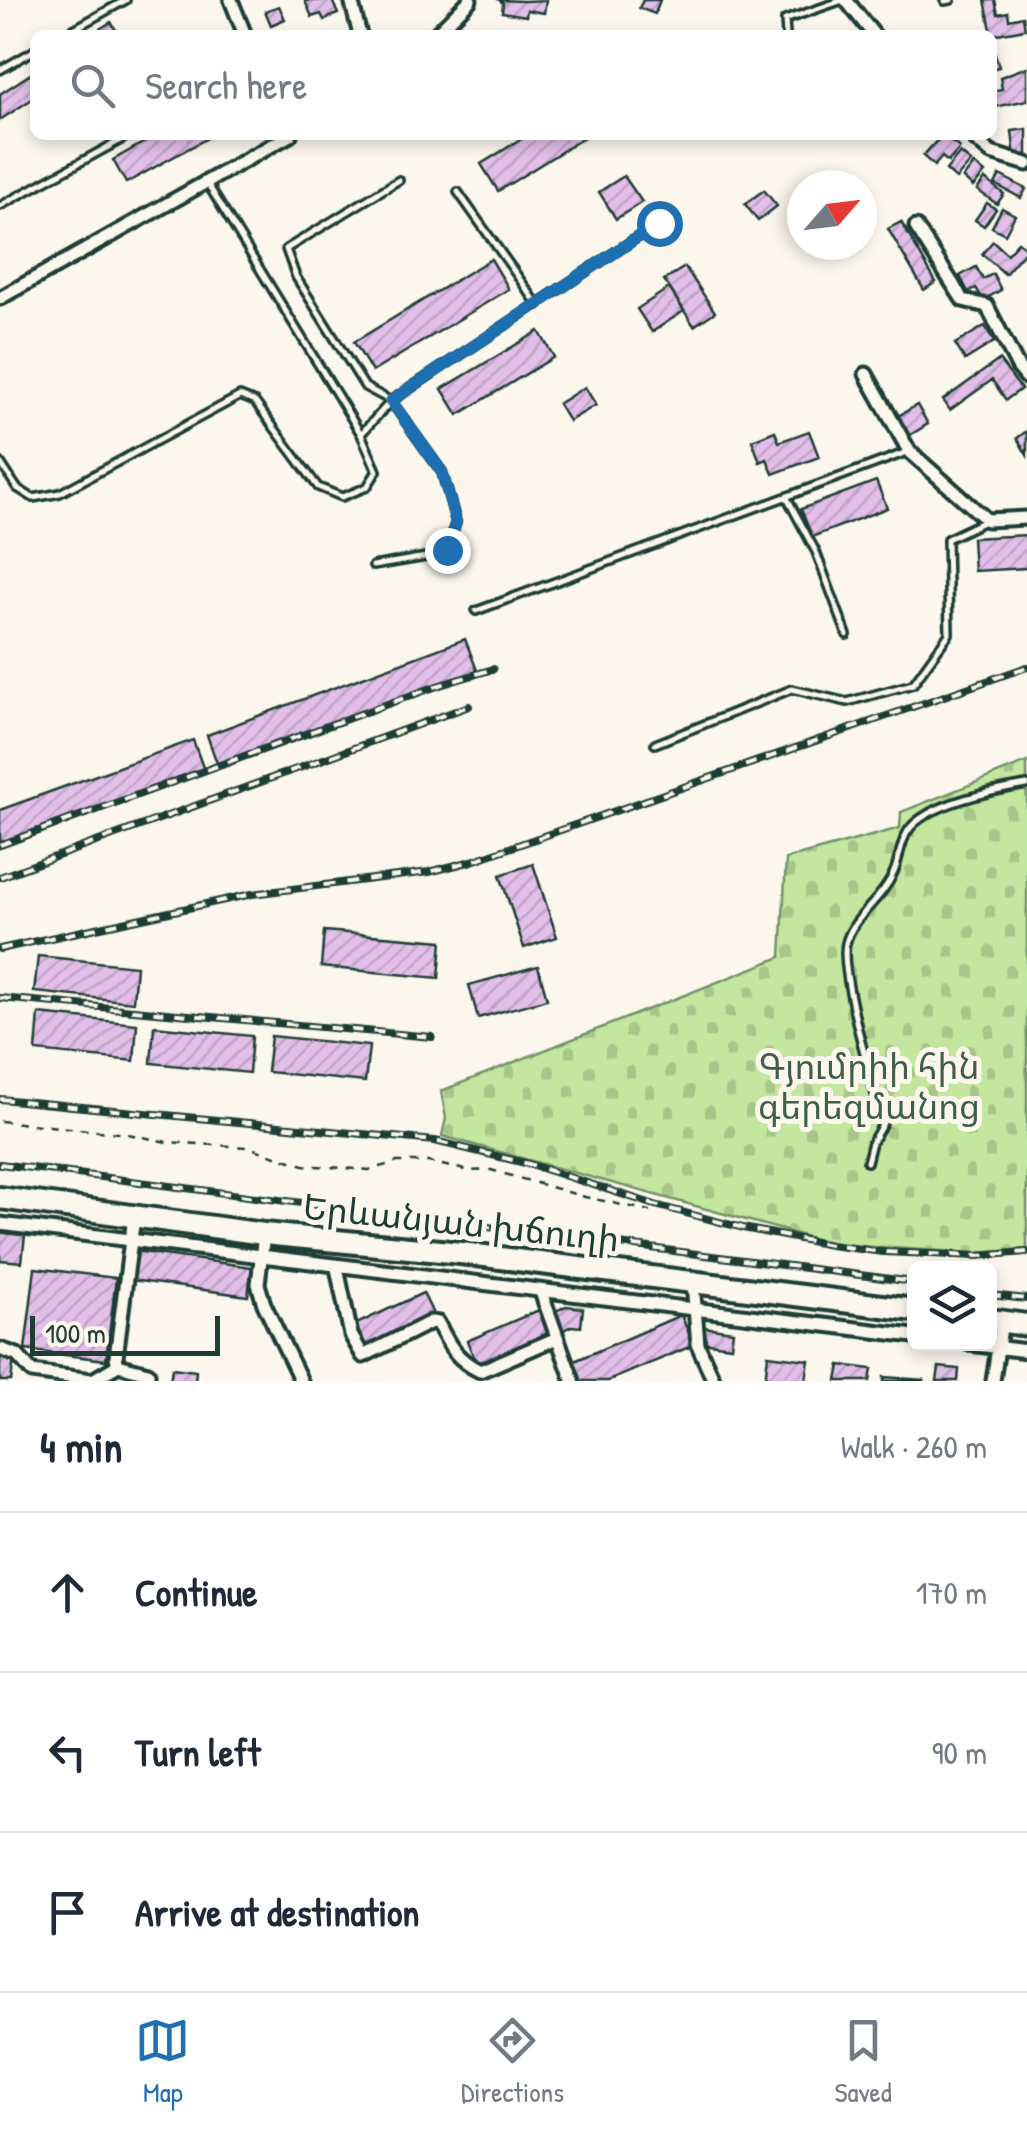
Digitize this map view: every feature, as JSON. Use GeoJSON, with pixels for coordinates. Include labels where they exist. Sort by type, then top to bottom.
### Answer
{"type":"FeatureCollection","features":[{"type":"Feature","properties":{"kind":"highway","name":"Երևանյան խճուղի"},"geometry":{"type":"LineString","coordinates":[[0,1198],[264,1234],[461,1253],[907,1309]]}},
{"type":"Feature","properties":{"kind":"highway"},"geometry":{"type":"LineString","coordinates":[[997,1321],[1027,1324]]}},
{"type":"Feature","properties":{"kind":"street"},"geometry":{"type":"LineString","coordinates":[[230,0],[243,30]]}},
{"type":"Feature","properties":{"kind":"street"},"geometry":{"type":"LineString","coordinates":[[352,0],[359,30]]}},
{"type":"Feature","properties":{"kind":"street"},"geometry":{"type":"LineString","coordinates":[[439,30],[470,0]]}},
{"type":"Feature","properties":{"kind":"street"},"geometry":{"type":"LineString","coordinates":[[844,0],[870,30]]}},
{"type":"Feature","properties":{"kind":"street"},"geometry":{"type":"LineString","coordinates":[[0,298],[281,140]]}},
{"type":"Feature","properties":{"kind":"street"},"geometry":{"type":"LineString","coordinates":[[976,140],[991,153],[1027,164]]}},
{"type":"Feature","properties":{"kind":"street"},"geometry":{"type":"LineString","coordinates":[[916,227],[963,300],[987,306],[1027,378]]}},
{"type":"Feature","properties":{"kind":"street"},"geometry":{"type":"LineString","coordinates":[[866,374],[910,451],[988,520],[1027,518]]}},
{"type":"Feature","properties":{"kind":"street"},"geometry":{"type":"LineString","coordinates":[[118,1365],[134,1216]]}},
{"type":"Feature","properties":{"kind":"street"},"geometry":{"type":"LineString","coordinates":[[0,1224],[907,1335]]}},
{"type":"Feature","properties":{"kind":"street"},"geometry":{"type":"LineString","coordinates":[[264,1234],[258,1284],[301,1381]]}},
{"type":"Feature","properties":{"kind":"street"},"geometry":{"type":"LineString","coordinates":[[337,1268],[350,1335],[363,1356],[431,1322],[438,1323],[461,1362],[480,1371],[558,1338]]}},
{"type":"Feature","properties":{"kind":"street"},"geometry":{"type":"LineString","coordinates":[[693,1282],[698,1345],[714,1381]]}},
{"type":"Feature","properties":{"kind":"street"},"geometry":{"type":"LineString","coordinates":[[542,1292],[573,1381]]}},
{"type":"Feature","properties":{"kind":"street"},"geometry":{"type":"LineString","coordinates":[[993,1381],[997,1334]]}},
{"type":"Feature","properties":{"kind":"street"},"geometry":{"type":"LineString","coordinates":[[998,1347],[1027,1351]]}},
{"type":"Feature","properties":{"kind":"street"},"geometry":{"type":"LineString","coordinates":[[0,1349],[17,1355],[32,1372],[91,1381],[118,1365],[148,1373],[148,1381]]}},
{"type":"Feature","properties":{"kind":"lane"},"geometry":{"type":"LineString","coordinates":[[72,30],[126,0]]}},
{"type":"Feature","properties":{"kind":"lane"},"geometry":{"type":"LineString","coordinates":[[786,30],[785,20],[844,0]]}},
{"type":"Feature","properties":{"kind":"lane"},"geometry":{"type":"LineString","coordinates":[[0,70],[30,53]]}},
{"type":"Feature","properties":{"kind":"lane"},"geometry":{"type":"LineString","coordinates":[[0,206],[121,140]]}},
{"type":"Feature","properties":{"kind":"lane"},"geometry":{"type":"LineString","coordinates":[[373,566],[447,550],[456,522],[442,472],[391,401],[365,387],[296,278],[286,249],[399,180]]}},
{"type":"Feature","properties":{"kind":"lane"},"geometry":{"type":"LineString","coordinates":[[0,462],[16,488],[33,498],[60,493],[240,396],[256,402],[318,487],[342,497],[367,487],[377,471],[361,434],[207,183]]}},
{"type":"Feature","properties":{"kind":"lane"},"geometry":{"type":"LineString","coordinates":[[458,192],[538,305]]}},
{"type":"Feature","properties":{"kind":"lane"},"geometry":{"type":"LineString","coordinates":[[361,434],[391,401],[659,223]]}},
{"type":"Feature","properties":{"kind":"lane"},"geometry":{"type":"LineString","coordinates":[[476,611],[910,451]]}},
{"type":"Feature","properties":{"kind":"lane"},"geometry":{"type":"LineString","coordinates":[[787,498],[816,552],[847,635]]}},
{"type":"Feature","properties":{"kind":"lane"},"geometry":{"type":"LineString","coordinates":[[655,744],[792,690],[846,702],[912,684],[950,634],[947,539],[988,520]]}},
{"type":"Feature","properties":{"kind":"lane"},"geometry":{"type":"LineString","coordinates":[[867,1162],[882,1123],[866,1068],[845,946],[856,922],[894,874],[910,826],[978,793],[1027,785]]}},
{"type":"Feature","properties":{"kind":"path"},"geometry":{"type":"LineString","coordinates":[[0,1121],[128,1134],[166,1142],[248,1146],[304,1165],[369,1170],[397,1162],[428,1162],[470,1171],[492,1170],[650,1211]]}},
{"type":"Feature","properties":{"kind":"green space","name":"Գյումրիի հին գերեզմանոց"},"geometry":{"type":"Polygon","coordinates":[[[1027,762],[1027,1249],[977,1253],[837,1245],[442,1136],[446,1118],[441,1091],[781,957],[786,859],[900,828],[901,812],[1027,762]]]}},
{"type":"Feature","properties":{"kind":"building"},"geometry":{"type":"Polygon","coordinates":[[[332,0],[338,14],[324,20],[321,14],[312,17],[305,1],[332,0]]]}},
{"type":"Feature","properties":{"kind":"building"},"geometry":{"type":"Polygon","coordinates":[[[499,0],[546,0],[544,13],[527,10],[526,16],[502,12],[503,3],[499,0]]]}},
{"type":"Feature","properties":{"kind":"building"},"geometry":{"type":"Polygon","coordinates":[[[643,0],[660,0],[655,14],[639,8],[643,0]]]}},
{"type":"Feature","properties":{"kind":"building"},"geometry":{"type":"Polygon","coordinates":[[[985,0],[995,0],[998,14],[1008,12],[1009,19],[1023,16],[1025,29],[997,34],[997,30],[991,30],[985,0]]]}},
{"type":"Feature","properties":{"kind":"building"},"geometry":{"type":"Polygon","coordinates":[[[279,6],[285,19],[271,25],[265,11],[279,6]]]}},
{"type":"Feature","properties":{"kind":"building"},"geometry":{"type":"Polygon","coordinates":[[[111,22],[116,30],[98,30],[111,22]]]}},
{"type":"Feature","properties":{"kind":"building"},"geometry":{"type":"Polygon","coordinates":[[[1027,67],[1027,100],[997,107],[997,90],[1002,89],[1000,77],[1027,67]]]}},
{"type":"Feature","properties":{"kind":"building"},"geometry":{"type":"Polygon","coordinates":[[[30,74],[30,100],[0,120],[0,94],[30,74]]]}},
{"type":"Feature","properties":{"kind":"building"},"geometry":{"type":"Polygon","coordinates":[[[1027,129],[1027,157],[1015,158],[1012,131],[1027,129]]]}},
{"type":"Feature","properties":{"kind":"building"},"geometry":{"type":"Polygon","coordinates":[[[148,140],[204,140],[126,183],[113,160],[148,140]]]}},
{"type":"Feature","properties":{"kind":"building"},"geometry":{"type":"Polygon","coordinates":[[[520,140],[580,140],[498,191],[481,164],[520,140]]]}},
{"type":"Feature","properties":{"kind":"building"},"geometry":{"type":"Polygon","coordinates":[[[937,140],[949,140],[960,148],[948,162],[942,157],[934,166],[923,156],[937,140]]]}},
{"type":"Feature","properties":{"kind":"building"},"geometry":{"type":"Polygon","coordinates":[[[960,153],[971,162],[956,179],[946,170],[960,153]]]}},
{"type":"Feature","properties":{"kind":"building"},"geometry":{"type":"Polygon","coordinates":[[[974,164],[985,173],[973,187],[963,178],[974,164]]]}},
{"type":"Feature","properties":{"kind":"building"},"geometry":{"type":"Polygon","coordinates":[[[1000,175],[1026,189],[1021,198],[995,184],[1000,175]]]}},
{"type":"Feature","properties":{"kind":"building"},"geometry":{"type":"Polygon","coordinates":[[[624,176],[642,202],[616,219],[599,192],[624,176]]]}},
{"type":"Feature","properties":{"kind":"building"},"geometry":{"type":"Polygon","coordinates":[[[985,179],[1004,194],[997,204],[977,190],[985,179]]]}},
{"type":"Feature","properties":{"kind":"building"},"geometry":{"type":"Polygon","coordinates":[[[764,190],[777,206],[758,221],[745,204],[764,190]]]}},
{"type":"Feature","properties":{"kind":"building"},"geometry":{"type":"Polygon","coordinates":[[[987,203],[996,209],[984,226],[975,220],[987,203]]]}},
{"type":"Feature","properties":{"kind":"building"},"geometry":{"type":"Polygon","coordinates":[[[1002,208],[1015,215],[1005,234],[992,227],[1002,208]]]}},
{"type":"Feature","properties":{"kind":"building"},"geometry":{"type":"Polygon","coordinates":[[[901,222],[936,282],[924,290],[888,229],[901,222]]]}},
{"type":"Feature","properties":{"kind":"building"},"geometry":{"type":"Polygon","coordinates":[[[993,241],[1007,254],[1018,242],[1027,249],[1005,274],[982,254],[993,241]]]}},
{"type":"Feature","properties":{"kind":"building"},"geometry":{"type":"Polygon","coordinates":[[[491,259],[509,289],[372,372],[354,342],[491,259]]]}},
{"type":"Feature","properties":{"kind":"building"},"geometry":{"type":"Polygon","coordinates":[[[685,267],[715,312],[694,326],[664,280],[685,267]]]}},
{"type":"Feature","properties":{"kind":"building"},"geometry":{"type":"Polygon","coordinates":[[[976,267],[983,279],[993,274],[1001,290],[983,300],[976,288],[968,292],[960,276],[976,267]]]}},
{"type":"Feature","properties":{"kind":"building"},"geometry":{"type":"Polygon","coordinates":[[[669,288],[684,311],[652,332],[637,309],[669,288]]]}},
{"type":"Feature","properties":{"kind":"building"},"geometry":{"type":"Polygon","coordinates":[[[985,326],[994,342],[965,360],[955,344],[985,326]]]}},
{"type":"Feature","properties":{"kind":"building"},"geometry":{"type":"Polygon","coordinates":[[[539,331],[554,357],[458,415],[442,389],[539,331]]]}},
{"type":"Feature","properties":{"kind":"building"},"geometry":{"type":"Polygon","coordinates":[[[999,360],[1021,389],[1006,400],[992,380],[950,410],[943,400],[999,360]]]}},
{"type":"Feature","properties":{"kind":"building"},"geometry":{"type":"Polygon","coordinates":[[[585,387],[596,405],[569,421],[558,404],[585,387]]]}},
{"type":"Feature","properties":{"kind":"building"},"geometry":{"type":"Polygon","coordinates":[[[917,405],[928,424],[907,437],[895,418],[917,405]]]}},
{"type":"Feature","properties":{"kind":"building"},"geometry":{"type":"Polygon","coordinates":[[[775,431],[779,442],[809,431],[819,457],[773,474],[767,459],[760,462],[752,440],[775,431]]]}},
{"type":"Feature","properties":{"kind":"building"},"geometry":{"type":"Polygon","coordinates":[[[1027,431],[1027,455],[1017,438],[1027,431]]]}},
{"type":"Feature","properties":{"kind":"building"},"geometry":{"type":"Polygon","coordinates":[[[876,481],[887,508],[812,537],[801,509],[876,481]]]}},
{"type":"Feature","properties":{"kind":"building"},"geometry":{"type":"Polygon","coordinates":[[[1027,535],[1027,568],[974,571],[972,538],[1027,535]]]}},
{"type":"Feature","properties":{"kind":"building"},"geometry":{"type":"Polygon","coordinates":[[[465,639],[478,673],[219,769],[207,735],[465,639]]]}},
{"type":"Feature","properties":{"kind":"building"},"geometry":{"type":"Polygon","coordinates":[[[193,740],[205,773],[0,848],[0,810],[193,740]]]}},
{"type":"Feature","properties":{"kind":"building"},"geometry":{"type":"Polygon","coordinates":[[[533,864],[557,937],[524,948],[500,875],[533,864]]]}},
{"type":"Feature","properties":{"kind":"building"},"geometry":{"type":"Polygon","coordinates":[[[324,931],[442,941],[439,978],[321,967],[324,931]]]}},
{"type":"Feature","properties":{"kind":"building"},"geometry":{"type":"Polygon","coordinates":[[[38,956],[136,966],[133,1002],[34,992],[38,956]]]}},
{"type":"Feature","properties":{"kind":"building"},"geometry":{"type":"Polygon","coordinates":[[[538,966],[547,999],[478,1018],[469,985],[538,966]]]}},
{"type":"Feature","properties":{"kind":"building"},"geometry":{"type":"Polygon","coordinates":[[[39,1014],[137,1024],[134,1061],[36,1051],[39,1014]]]}},
{"type":"Feature","properties":{"kind":"building"},"geometry":{"type":"Polygon","coordinates":[[[154,1026],[252,1036],[249,1073],[151,1063],[154,1026]]]}},
{"type":"Feature","properties":{"kind":"building"},"geometry":{"type":"Polygon","coordinates":[[[271,1036],[369,1046],[365,1082],[267,1072],[271,1036]]]}},
{"type":"Feature","properties":{"kind":"building"},"geometry":{"type":"Polygon","coordinates":[[[0,1232],[25,1235],[22,1262],[0,1260],[0,1232]]]}},
{"type":"Feature","properties":{"kind":"building"},"geometry":{"type":"Polygon","coordinates":[[[135,1251],[252,1267],[248,1296],[131,1280],[135,1251]]]}},
{"type":"Feature","properties":{"kind":"building"},"geometry":{"type":"Polygon","coordinates":[[[35,1268],[116,1278],[106,1360],[25,1350],[35,1268]]]}},
{"type":"Feature","properties":{"kind":"building"},"geometry":{"type":"Polygon","coordinates":[[[423,1293],[434,1316],[362,1349],[352,1326],[423,1293]]]}},
{"type":"Feature","properties":{"kind":"building"},"geometry":{"type":"Polygon","coordinates":[[[566,1306],[583,1308],[581,1327],[571,1326],[562,1331],[552,1313],[566,1306]]]}},
{"type":"Feature","properties":{"kind":"building"},"geometry":{"type":"Polygon","coordinates":[[[539,1310],[549,1334],[477,1365],[467,1341],[539,1310]]]}},
{"type":"Feature","properties":{"kind":"building"},"geometry":{"type":"Polygon","coordinates":[[[681,1315],[694,1345],[608,1381],[580,1381],[572,1362],[681,1315]]]}},
{"type":"Feature","properties":{"kind":"building"},"geometry":{"type":"Polygon","coordinates":[[[704,1327],[733,1331],[731,1346],[701,1342],[704,1327]]]}},
{"type":"Feature","properties":{"kind":"building"},"geometry":{"type":"Polygon","coordinates":[[[768,1355],[809,1360],[806,1381],[765,1381],[768,1355]]]}},
{"type":"Feature","properties":{"kind":"building"},"geometry":{"type":"Polygon","coordinates":[[[0,1358],[14,1359],[11,1381],[0,1381],[0,1358]]]}},
{"type":"Feature","properties":{"kind":"building"},"geometry":{"type":"Polygon","coordinates":[[[840,1365],[872,1369],[870,1381],[837,1381],[840,1365]]]}},
{"type":"Feature","properties":{"kind":"building"},"geometry":{"type":"Polygon","coordinates":[[[939,1367],[959,1369],[958,1381],[937,1381],[939,1367]]]}},
{"type":"Feature","properties":{"kind":"building"},"geometry":{"type":"Polygon","coordinates":[[[172,1368],[196,1371],[195,1381],[170,1381],[172,1368]]]}},
{"type":"Feature","properties":{"kind":"building"},"geometry":{"type":"Polygon","coordinates":[[[884,1377],[924,1380],[924,1381],[884,1381],[884,1377]]]}},
{"type":"Feature","properties":{"kind":"railway"},"geometry":{"type":"LineString","coordinates":[[0,949],[252,894],[429,872],[472,861],[1027,667]]}},
{"type":"Feature","properties":{"kind":"railway"},"geometry":{"type":"LineString","coordinates":[[0,845],[493,669]]}},
{"type":"Feature","properties":{"kind":"railway"},"geometry":{"type":"LineString","coordinates":[[0,877],[469,706]]}},
{"type":"Feature","properties":{"kind":"railway"},"geometry":{"type":"LineString","coordinates":[[0,998],[432,1037]]}},
{"type":"Feature","properties":{"kind":"railway"},"geometry":{"type":"LineString","coordinates":[[0,1099],[435,1141],[529,1164],[655,1205],[830,1245],[883,1252],[977,1256],[1027,1252]]}},
{"type":"Feature","properties":{"kind":"railway"},"geometry":{"type":"LineString","coordinates":[[0,1164],[907,1281]]}},
{"type":"Feature","properties":{"kind":"railway"},"geometry":{"type":"LineString","coordinates":[[997,1296],[1027,1299]]}},
{"type":"Feature","properties":{"kind":"route"},"geometry":{"type":"LineString","coordinates":[[447,550],[456,522],[442,472],[391,401],[659,223]]}}]}
